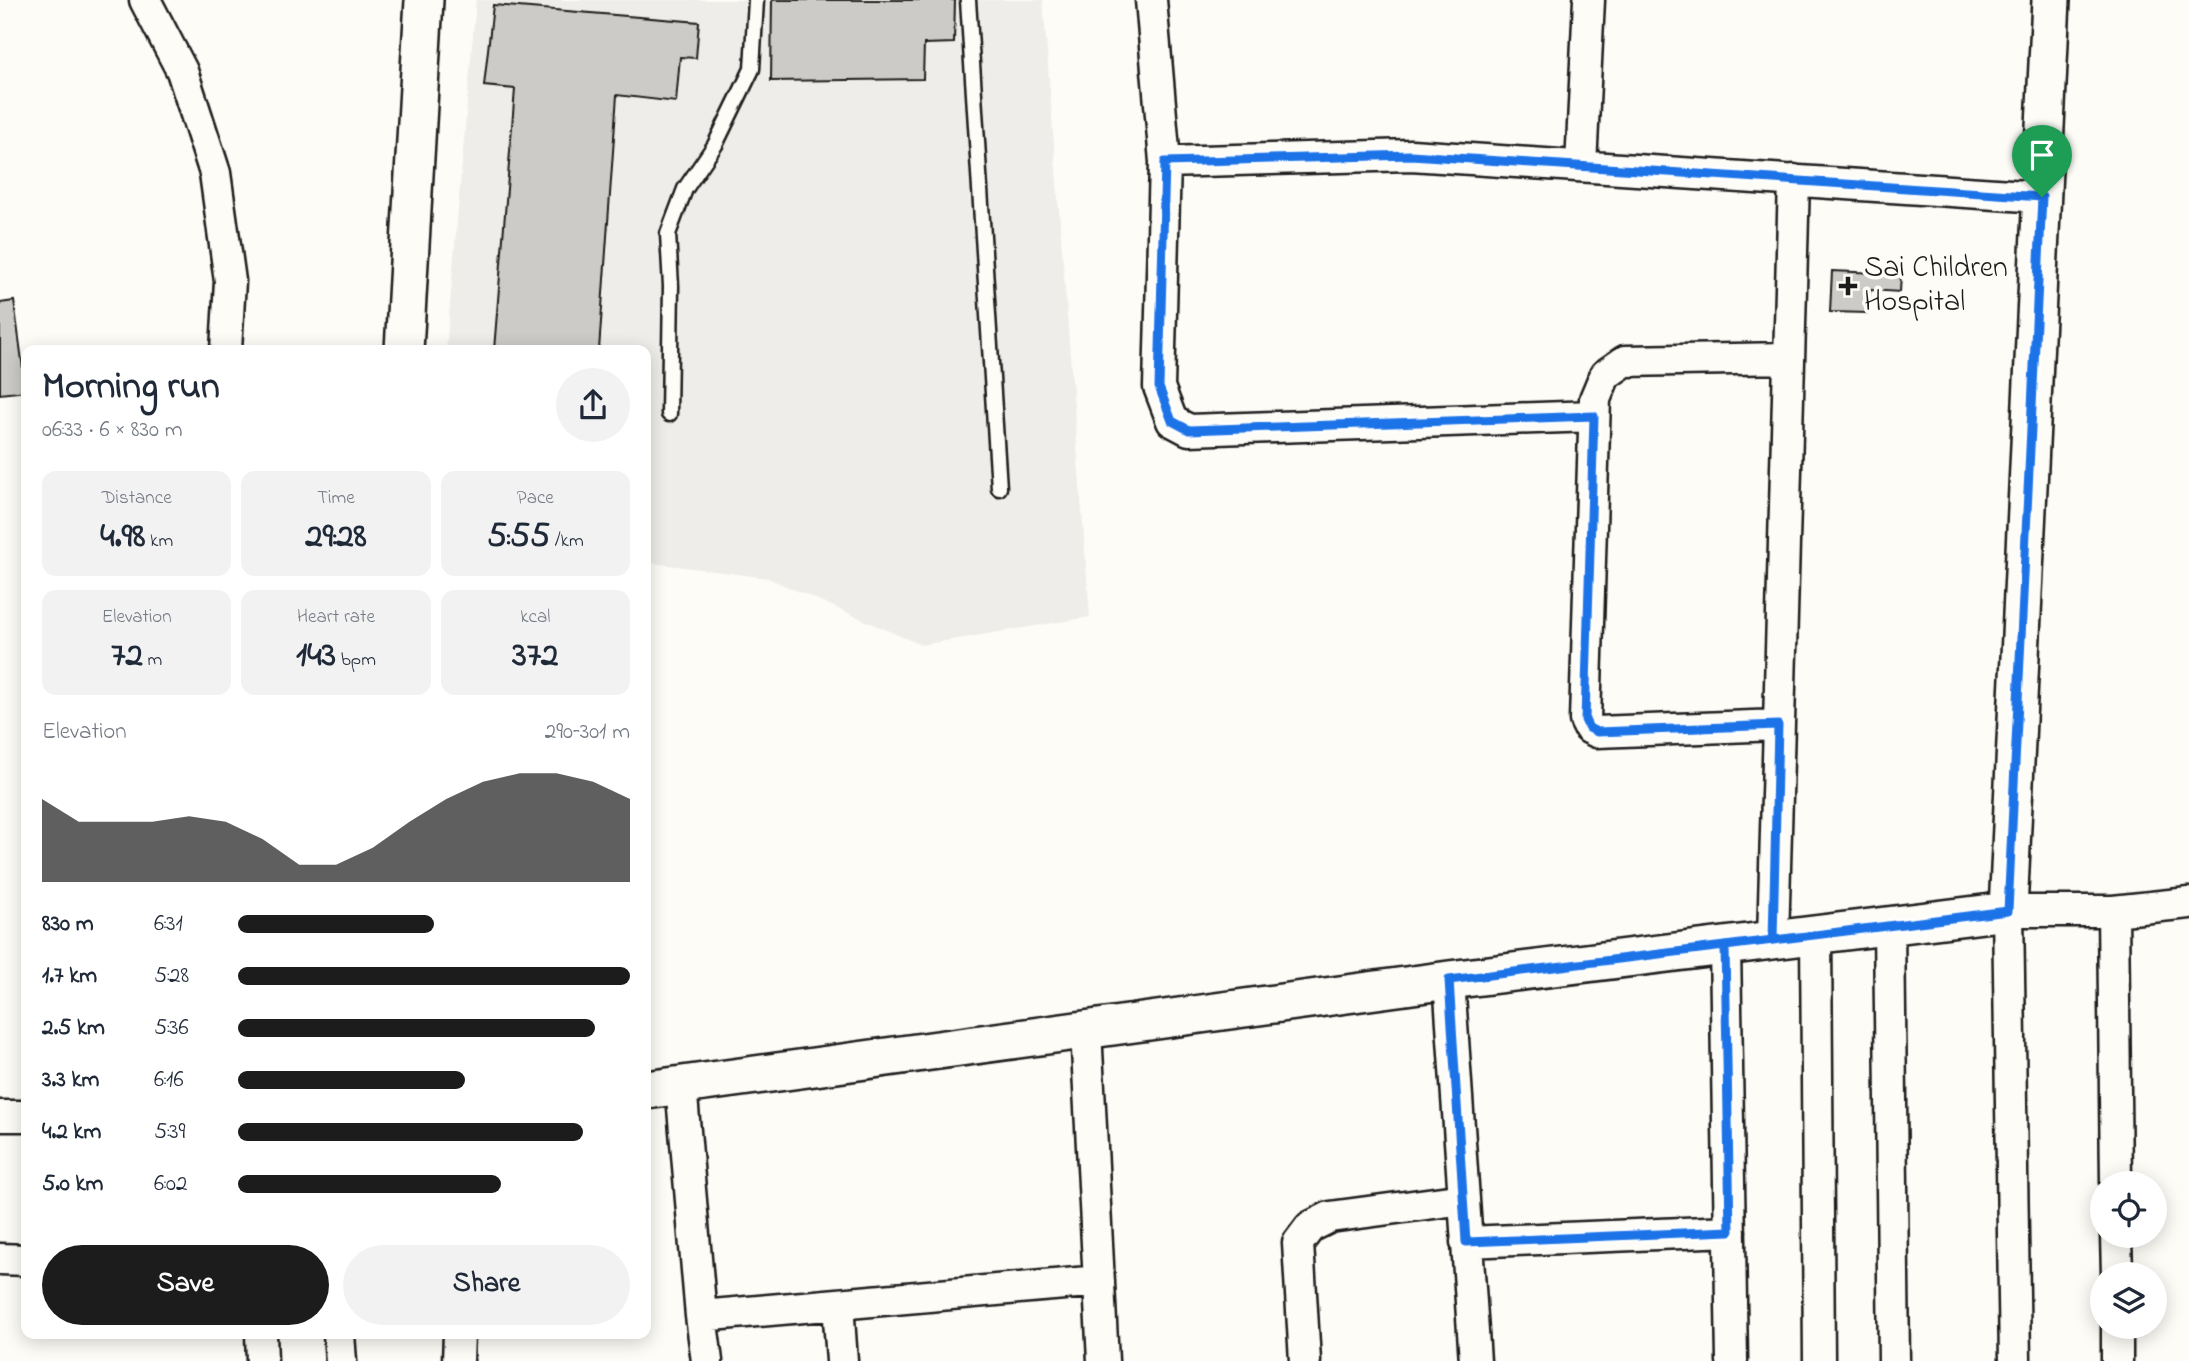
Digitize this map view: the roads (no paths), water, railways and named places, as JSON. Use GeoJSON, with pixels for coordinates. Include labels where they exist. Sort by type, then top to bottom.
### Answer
{"type":"FeatureCollection","features":[{"type":"Feature","properties":{"kind":"street"},"geometry":{"type":"LineString","coordinates":[[145,0],[182,71],[215,173],[230,281],[226,345]]}},
{"type":"Feature","properties":{"kind":"street"},"geometry":{"type":"LineString","coordinates":[[404,345],[424,0]]}},
{"type":"Feature","properties":{"kind":"street"},"geometry":{"type":"LineString","coordinates":[[1151,0],[1165,162],[1159,387],[1172,421],[1189,430],[1594,416]]}},
{"type":"Feature","properties":{"kind":"street"},"geometry":{"type":"LineString","coordinates":[[1581,166],[1589,0]]}},
{"type":"Feature","properties":{"kind":"street"},"geometry":{"type":"LineString","coordinates":[[2015,1361],[2008,911],[2051,0]]}},
{"type":"Feature","properties":{"kind":"street"},"geometry":{"type":"LineString","coordinates":[[1165,162],[1411,155],[2042,197]]}},
{"type":"Feature","properties":{"kind":"street"},"geometry":{"type":"LineString","coordinates":[[1773,940],[1794,180]]}},
{"type":"Feature","properties":{"kind":"street"},"geometry":{"type":"LineString","coordinates":[[1778,725],[1597,732],[1589,728],[1585,720],[1594,416],[1595,399],[1605,375],[1625,361],[1788,358]]}},
{"type":"Feature","properties":{"kind":"street"},"geometry":{"type":"LineString","coordinates":[[707,1361],[663,1088],[1449,980],[1889,925],[2008,911],[2113,911],[2189,903]]}},
{"type":"Feature","properties":{"kind":"street"},"geometry":{"type":"LineString","coordinates":[[2113,911],[2116,1171]]}},
{"type":"Feature","properties":{"kind":"street"},"geometry":{"type":"LineString","coordinates":[[1889,925],[1894,1361]]}},
{"type":"Feature","properties":{"kind":"street"},"geometry":{"type":"LineString","coordinates":[[1816,934],[1819,1361]]}},
{"type":"Feature","properties":{"kind":"street"},"geometry":{"type":"LineString","coordinates":[[1725,946],[1732,1361]]}},
{"type":"Feature","properties":{"kind":"street"},"geometry":{"type":"LineString","coordinates":[[1449,980],[1475,1361]]}},
{"type":"Feature","properties":{"kind":"street"},"geometry":{"type":"LineString","coordinates":[[1086,1030],[1103,1361]]}},
{"type":"Feature","properties":{"kind":"street"},"geometry":{"type":"LineString","coordinates":[[0,1116],[21,1116]]}},
{"type":"Feature","properties":{"kind":"street"},"geometry":{"type":"LineString","coordinates":[[1305,1361],[1298,1243],[1310,1227],[1329,1217],[1464,1199]]}},
{"type":"Feature","properties":{"kind":"street"},"geometry":{"type":"LineString","coordinates":[[1466,1242],[1730,1231]]}},
{"type":"Feature","properties":{"kind":"street"},"geometry":{"type":"LineString","coordinates":[[0,1259],[21,1260]]}},
{"type":"Feature","properties":{"kind":"street"},"geometry":{"type":"LineString","coordinates":[[701,1316],[1099,1282]]}},
{"type":"Feature","properties":{"kind":"street"},"geometry":{"type":"LineString","coordinates":[[838,1304],[842,1361]]}},
{"type":"Feature","properties":{"kind":"street"},"geometry":{"type":"LineString","coordinates":[[261,1339],[262,1361]]}},
{"type":"Feature","properties":{"kind":"street"},"geometry":{"type":"LineString","coordinates":[[339,1339],[341,1361]]}},
{"type":"Feature","properties":{"kind":"street"},"geometry":{"type":"LineString","coordinates":[[458,1339],[458,1361]]}},
{"type":"Feature","properties":{"kind":"street"},"geometry":{"type":"LineString","coordinates":[[2117,1339],[2117,1361]]}},
{"type":"Feature","properties":{"kind":"lane"},"geometry":{"type":"LineString","coordinates":[[669,414],[671,285],[668,234],[685,189],[715,145],[752,69],[755,0]]}},
{"type":"Feature","properties":{"kind":"lane"},"geometry":{"type":"LineString","coordinates":[[968,0],[999,488]]}},
{"type":"Feature","properties":{"kind":"place","name":"Sai Children Hospital"},"geometry":{"type":"Point","coordinates":[1848,286]}}]}
